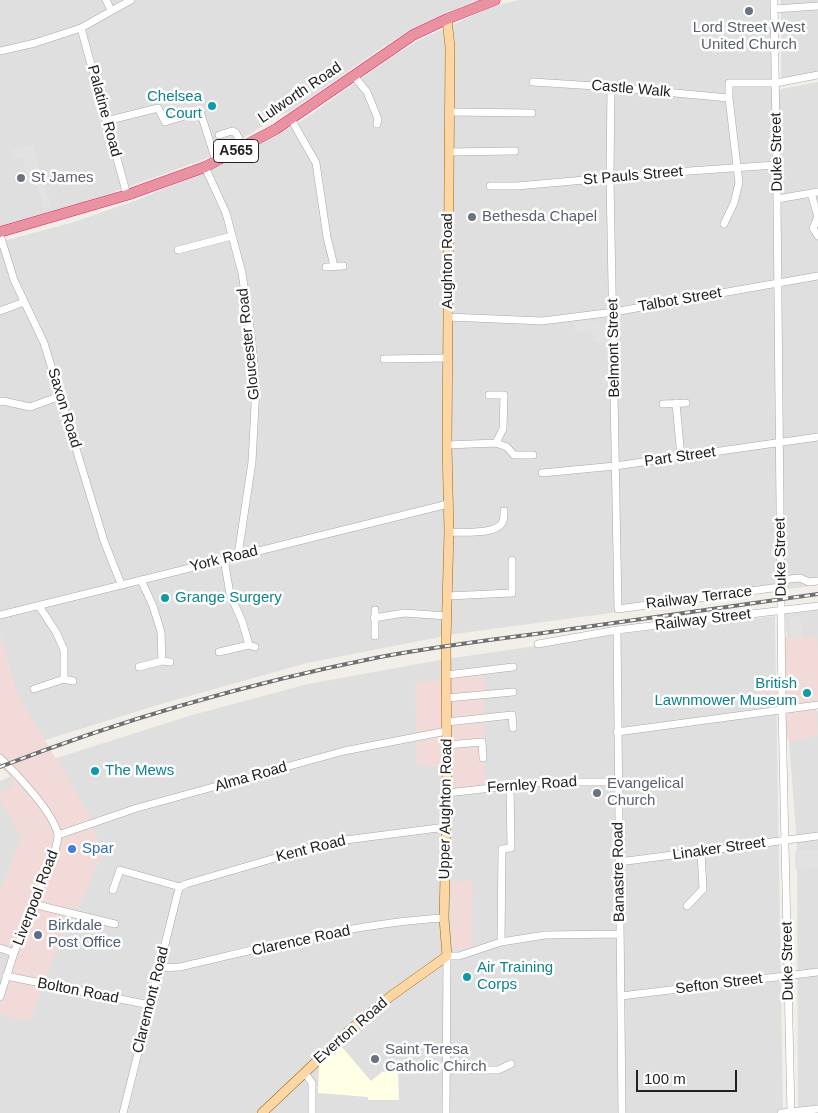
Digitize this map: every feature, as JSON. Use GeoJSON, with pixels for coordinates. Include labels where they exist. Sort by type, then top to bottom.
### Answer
{"type":"FeatureCollection","features":[{"type":"Feature","properties":{"kind":"highway","name":"Lulworth Road"},"geometry":{"type":"LineString","coordinates":[[0,234],[127,195],[206,167],[291,119],[413,35],[475,3],[495,0]]}},
{"type":"Feature","properties":{"kind":"main road","name":"Aughton Road"},"geometry":{"type":"LineString","coordinates":[[447,18],[450,47],[448,504]]}},
{"type":"Feature","properties":{"kind":"main road","name":"Upper Aughton Road"},"geometry":{"type":"LineString","coordinates":[[446,956],[444,918],[447,792],[448,504]]}},
{"type":"Feature","properties":{"kind":"main road","name":"Everton Road"},"geometry":{"type":"LineString","coordinates":[[262,1113],[357,1024],[391,996],[446,956]]}},
{"type":"Feature","properties":{"kind":"street"},"geometry":{"type":"LineString","coordinates":[[106,0],[111,10]]}},
{"type":"Feature","properties":{"kind":"street"},"geometry":{"type":"LineString","coordinates":[[0,51],[35,43],[81,28],[131,0]]}},
{"type":"Feature","properties":{"kind":"street","name":"Duke Street"},"geometry":{"type":"LineString","coordinates":[[774,0],[780,584],[791,1113]]}},
{"type":"Feature","properties":{"kind":"street"},"geometry":{"type":"LineString","coordinates":[[774,9],[818,6]]}},
{"type":"Feature","properties":{"kind":"street","name":"Palatine Road"},"geometry":{"type":"LineString","coordinates":[[81,28],[127,195]]}},
{"type":"Feature","properties":{"kind":"street"},"geometry":{"type":"LineString","coordinates":[[724,224],[734,203],[739,183],[729,98],[730,83],[776,83],[818,75]]}},
{"type":"Feature","properties":{"kind":"street"},"geometry":{"type":"LineString","coordinates":[[354,76],[367,92],[378,119],[377,124]]}},
{"type":"Feature","properties":{"kind":"street","name":"Castle Walk"},"geometry":{"type":"LineString","coordinates":[[534,82],[729,98]]}},
{"type":"Feature","properties":{"kind":"street","name":"Belmont Street"},"geometry":{"type":"LineString","coordinates":[[611,87],[610,178],[614,312],[618,609]]}},
{"type":"Feature","properties":{"kind":"street"},"geometry":{"type":"LineString","coordinates":[[106,121],[158,108],[165,122],[200,111],[216,161]]}},
{"type":"Feature","properties":{"kind":"street"},"geometry":{"type":"LineString","coordinates":[[449,112],[532,113]]}},
{"type":"Feature","properties":{"kind":"street"},"geometry":{"type":"LineString","coordinates":[[291,119],[316,163],[327,237],[334,266]]}},
{"type":"Feature","properties":{"kind":"street"},"geometry":{"type":"LineString","coordinates":[[220,135],[232,131],[236,133],[243,147]]}},
{"type":"Feature","properties":{"kind":"street"},"geometry":{"type":"LineString","coordinates":[[449,152],[515,151]]}},
{"type":"Feature","properties":{"kind":"street","name":"St Pauls Street"},"geometry":{"type":"LineString","coordinates":[[490,186],[517,186],[776,165]]}},
{"type":"Feature","properties":{"kind":"street","name":"Gloucester Road"},"geometry":{"type":"LineString","coordinates":[[206,167],[226,212],[242,273],[249,317],[256,387],[252,462],[238,555]]}},
{"type":"Feature","properties":{"kind":"street"},"geometry":{"type":"LineString","coordinates":[[777,199],[814,193],[818,217],[813,228],[818,236]]}},
{"type":"Feature","properties":{"kind":"street","name":"Saxon Road"},"geometry":{"type":"LineString","coordinates":[[0,234],[14,280],[44,343],[104,541],[120,584]]}},
{"type":"Feature","properties":{"kind":"street"},"geometry":{"type":"LineString","coordinates":[[178,250],[232,236]]}},
{"type":"Feature","properties":{"kind":"street"},"geometry":{"type":"LineString","coordinates":[[326,267],[343,266]]}},
{"type":"Feature","properties":{"kind":"street","name":"Talbot Street"},"geometry":{"type":"LineString","coordinates":[[448,317],[542,321],[614,312],[818,276]]}},
{"type":"Feature","properties":{"kind":"street"},"geometry":{"type":"LineString","coordinates":[[0,311],[24,302]]}},
{"type":"Feature","properties":{"kind":"street"},"geometry":{"type":"LineString","coordinates":[[384,359],[448,358]]}},
{"type":"Feature","properties":{"kind":"street"},"geometry":{"type":"LineString","coordinates":[[490,395],[504,395],[503,429],[496,443]]}},
{"type":"Feature","properties":{"kind":"street"},"geometry":{"type":"LineString","coordinates":[[0,402],[30,407],[60,396]]}},
{"type":"Feature","properties":{"kind":"street"},"geometry":{"type":"LineString","coordinates":[[676,403],[681,457]]}},
{"type":"Feature","properties":{"kind":"street"},"geometry":{"type":"LineString","coordinates":[[662,404],[686,403]]}},
{"type":"Feature","properties":{"kind":"street","name":"Part Street"},"geometry":{"type":"LineString","coordinates":[[542,473],[615,466],[818,437]]}},
{"type":"Feature","properties":{"kind":"street"},"geometry":{"type":"LineString","coordinates":[[447,445],[496,443],[507,447],[514,455],[533,455]]}},
{"type":"Feature","properties":{"kind":"street","name":"York Road"},"geometry":{"type":"LineString","coordinates":[[0,615],[448,504]]}},
{"type":"Feature","properties":{"kind":"street"},"geometry":{"type":"LineString","coordinates":[[449,532],[489,531],[500,526],[503,522],[504,511]]}},
{"type":"Feature","properties":{"kind":"street"},"geometry":{"type":"LineString","coordinates":[[219,652],[252,646],[230,594],[224,559]]}},
{"type":"Feature","properties":{"kind":"street"},"geometry":{"type":"LineString","coordinates":[[447,596],[512,593],[512,560]]}},
{"type":"Feature","properties":{"kind":"street","name":"Railway Terrace"},"geometry":{"type":"LineString","coordinates":[[618,609],[780,584],[800,578],[809,582],[818,581]]}},
{"type":"Feature","properties":{"kind":"street"},"geometry":{"type":"LineString","coordinates":[[141,580],[153,606],[161,632],[162,661]]}},
{"type":"Feature","properties":{"kind":"street"},"geometry":{"type":"LineString","coordinates":[[39,606],[56,632],[64,650],[64,679]]}},
{"type":"Feature","properties":{"kind":"street","name":"Railway Street"},"geometry":{"type":"LineString","coordinates":[[538,644],[617,630],[818,606]]}},
{"type":"Feature","properties":{"kind":"street"},"geometry":{"type":"LineString","coordinates":[[375,610],[375,636]]}},
{"type":"Feature","properties":{"kind":"street"},"geometry":{"type":"LineString","coordinates":[[374,618],[404,613],[447,616]]}},
{"type":"Feature","properties":{"kind":"street","name":"Banastre Road"},"geometry":{"type":"LineString","coordinates":[[617,630],[622,1113]]}},
{"type":"Feature","properties":{"kind":"street"},"geometry":{"type":"LineString","coordinates":[[139,667],[162,661],[170,662]]}},
{"type":"Feature","properties":{"kind":"street"},"geometry":{"type":"LineString","coordinates":[[447,675],[513,667]]}},
{"type":"Feature","properties":{"kind":"street"},"geometry":{"type":"LineString","coordinates":[[34,688],[64,679],[73,681]]}},
{"type":"Feature","properties":{"kind":"street"},"geometry":{"type":"LineString","coordinates":[[447,698],[513,692]]}},
{"type":"Feature","properties":{"kind":"street"},"geometry":{"type":"LineString","coordinates":[[617,732],[818,705]]}},
{"type":"Feature","properties":{"kind":"street","name":"Alma Road"},"geometry":{"type":"LineString","coordinates":[[58,835],[137,808],[343,751],[447,726],[512,716],[513,728]]}},
{"type":"Feature","properties":{"kind":"street"},"geometry":{"type":"LineString","coordinates":[[447,744],[482,742],[483,758]]}},
{"type":"Feature","properties":{"kind":"street","name":"Liverpool Road"},"geometry":{"type":"LineString","coordinates":[[0,758],[30,790],[48,816],[58,835],[56,851],[14,953],[0,997]]}},
{"type":"Feature","properties":{"kind":"street","name":"Fernley Road"},"geometry":{"type":"LineString","coordinates":[[447,792],[544,782],[618,782]]}},
{"type":"Feature","properties":{"kind":"street"},"geometry":{"type":"LineString","coordinates":[[501,942],[502,849],[511,848],[510,785]]}},
{"type":"Feature","properties":{"kind":"street","name":"Kent Road"},"geometry":{"type":"LineString","coordinates":[[180,888],[186,884],[330,842],[446,827]]}},
{"type":"Feature","properties":{"kind":"street","name":"Linaker Street"},"geometry":{"type":"LineString","coordinates":[[619,862],[818,836]]}},
{"type":"Feature","properties":{"kind":"street"},"geometry":{"type":"LineString","coordinates":[[687,906],[703,889],[701,852]]}},
{"type":"Feature","properties":{"kind":"street"},"geometry":{"type":"LineString","coordinates":[[113,890],[120,870],[180,888]]}},
{"type":"Feature","properties":{"kind":"street","name":"Claremont Road"},"geometry":{"type":"LineString","coordinates":[[123,1113],[180,888]]}},
{"type":"Feature","properties":{"kind":"street"},"geometry":{"type":"LineString","coordinates":[[33,904],[115,924]]}},
{"type":"Feature","properties":{"kind":"street","name":"Clarence Road"},"geometry":{"type":"LineString","coordinates":[[159,968],[180,967],[328,934],[444,918]]}},
{"type":"Feature","properties":{"kind":"street"},"geometry":{"type":"LineString","coordinates":[[446,956],[459,956],[501,942],[545,935],[619,934]]}},
{"type":"Feature","properties":{"kind":"street"},"geometry":{"type":"LineString","coordinates":[[0,948],[14,953]]}},
{"type":"Feature","properties":{"kind":"street","name":"Upper Aughton Road"},"geometry":{"type":"LineString","coordinates":[[446,956],[446,1113]]}},
{"type":"Feature","properties":{"kind":"street","name":"Sefton Street"},"geometry":{"type":"LineString","coordinates":[[621,996],[818,972]]}},
{"type":"Feature","properties":{"kind":"street","name":"Bolton Road"},"geometry":{"type":"LineString","coordinates":[[6,976],[150,1005]]}},
{"type":"Feature","properties":{"kind":"street"},"geometry":{"type":"LineString","coordinates":[[446,1070],[498,1070],[511,1064]]}},
{"type":"Feature","properties":{"kind":"street"},"geometry":{"type":"LineString","coordinates":[[305,1073],[312,1083],[312,1113]]}},
{"type":"Feature","properties":{"kind":"street"},"geometry":{"type":"LineString","coordinates":[[781,1113],[818,1109]]}},
{"type":"Feature","properties":{"kind":"shaded area"},"geometry":{"type":"Polygon","coordinates":[[[0,0],[476,0],[408,31],[289,112],[282,114],[222,151],[205,159],[64,210],[0,227],[0,0]]]}},
{"type":"Feature","properties":{"kind":"shaded area"},"geometry":{"type":"Polygon","coordinates":[[[519,0],[772,0],[771,91],[818,82],[818,585],[455,634],[307,663],[161,704],[0,754],[0,242],[74,222],[137,200],[219,166],[303,120],[417,41],[494,6],[519,0]]]}},
{"type":"Feature","properties":{"kind":"shaded area"},"geometry":{"type":"Polygon","coordinates":[[[781,0],[818,0],[818,74],[781,79],[781,0]]]}},
{"type":"Feature","properties":{"kind":"shaded area"},"geometry":{"type":"Polygon","coordinates":[[[32,144],[51,206],[44,208],[33,173],[27,174],[23,158],[14,159],[11,151],[32,144]]]}},
{"type":"Feature","properties":{"kind":"shaded area"},"geometry":{"type":"Polygon","coordinates":[[[592,320],[602,324],[605,328],[606,343],[593,342],[592,331],[575,332],[575,322],[592,320]]]}},
{"type":"Feature","properties":{"kind":"shaded area"},"geometry":{"type":"Polygon","coordinates":[[[818,610],[818,682],[791,685],[785,614],[818,610]]]}},
{"type":"Feature","properties":{"kind":"shaded area"},"geometry":{"type":"Polygon","coordinates":[[[775,616],[783,1113],[0,1113],[0,781],[44,762],[192,715],[308,684],[440,660],[611,635],[775,616]]]}},
{"type":"Feature","properties":{"kind":"shaded area"},"geometry":{"type":"Polygon","coordinates":[[[800,616],[802,638],[791,639],[789,617],[800,616]]]}},
{"type":"Feature","properties":{"kind":"shaded area"},"geometry":{"type":"Polygon","coordinates":[[[0,632],[17,694],[88,812],[102,854],[55,953],[30,1021],[0,1014],[0,1006],[20,950],[0,943],[0,889],[22,837],[0,799],[0,794],[15,785],[8,774],[0,767],[0,632]]]}},
{"type":"Feature","properties":{"kind":"shaded area"},"geometry":{"type":"Polygon","coordinates":[[[785,637],[817,637],[818,655],[818,709],[816,710],[818,735],[789,742],[779,712],[760,708],[758,690],[786,686],[785,637]]]}},
{"type":"Feature","properties":{"kind":"shaded area"},"geometry":{"type":"Polygon","coordinates":[[[484,674],[485,785],[453,789],[451,766],[417,766],[415,683],[484,674]]]}},
{"type":"Feature","properties":{"kind":"shaded area"},"geometry":{"type":"Polygon","coordinates":[[[818,711],[818,1113],[798,1113],[797,846],[787,714],[818,711]]]}},
{"type":"Feature","properties":{"kind":"shaded area"},"geometry":{"type":"Polygon","coordinates":[[[818,850],[818,868],[795,869],[795,851],[818,850]]]}},
{"type":"Feature","properties":{"kind":"shaded area"},"geometry":{"type":"Polygon","coordinates":[[[472,881],[473,947],[452,950],[451,882],[472,881]]]}},
{"type":"Feature","properties":{"kind":"shaded area"},"geometry":{"type":"Polygon","coordinates":[[[341,1046],[371,1081],[382,1072],[398,1070],[399,1100],[368,1100],[368,1097],[318,1093],[319,1067],[341,1046]]]}},
{"type":"Feature","properties":{"kind":"railway"},"geometry":{"type":"LineString","coordinates":[[0,767],[140,718],[283,678],[331,667],[441,647],[818,594]]}},
{"type":"Feature","properties":{"kind":"place","name":"Lord Street West United Church"},"geometry":{"type":"Point","coordinates":[749,11]}},
{"type":"Feature","properties":{"kind":"place","name":"Chelsea Court"},"geometry":{"type":"Point","coordinates":[212,106]}},
{"type":"Feature","properties":{"kind":"place","name":"St James"},"geometry":{"type":"Point","coordinates":[21,178]}},
{"type":"Feature","properties":{"kind":"place","name":"Bethesda Chapel"},"geometry":{"type":"Point","coordinates":[472,217]}},
{"type":"Feature","properties":{"kind":"place","name":"Grange Surgery"},"geometry":{"type":"Point","coordinates":[165,598]}},
{"type":"Feature","properties":{"kind":"place","name":"British Lawnmower Museum"},"geometry":{"type":"Point","coordinates":[807,693]}},
{"type":"Feature","properties":{"kind":"place","name":"The Mews"},"geometry":{"type":"Point","coordinates":[95,771]}},
{"type":"Feature","properties":{"kind":"place","name":"Evangelical Church"},"geometry":{"type":"Point","coordinates":[597,793]}},
{"type":"Feature","properties":{"kind":"place","name":"Spar"},"geometry":{"type":"Point","coordinates":[72,849]}},
{"type":"Feature","properties":{"kind":"place","name":"Birkdale Post Office"},"geometry":{"type":"Point","coordinates":[38,935]}},
{"type":"Feature","properties":{"kind":"place","name":"Air Training Corps"},"geometry":{"type":"Point","coordinates":[467,977]}},
{"type":"Feature","properties":{"kind":"place","name":"Saint Teresa Catholic Chirch"},"geometry":{"type":"Point","coordinates":[375,1059]}}]}
